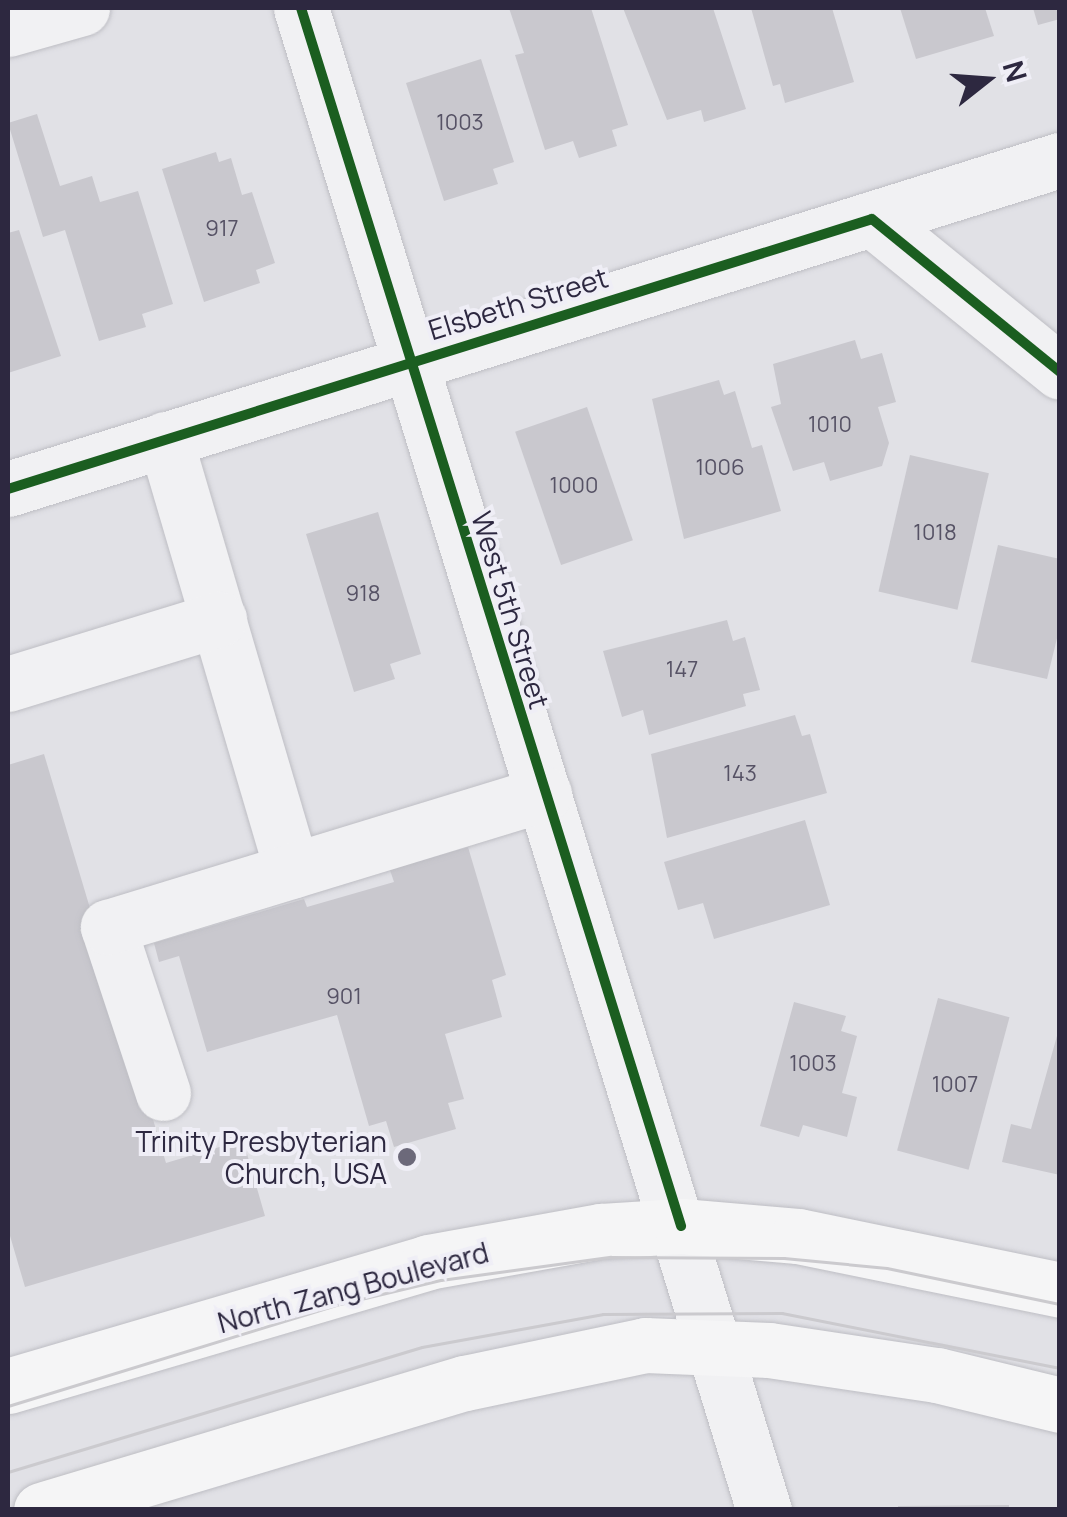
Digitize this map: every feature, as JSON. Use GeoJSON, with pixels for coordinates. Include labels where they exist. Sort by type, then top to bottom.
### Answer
{"type":"FeatureCollection","features":[{"type":"Feature","properties":{"kind":"main road","name":"North Zang Boulevard"},"geometry":{"type":"LineString","coordinates":[[8,1386],[428,1262],[602,1231],[681,1226],[798,1236],[1060,1290]]}},
{"type":"Feature","properties":{"kind":"main road"},"geometry":{"type":"LineString","coordinates":[[41,1510],[465,1383],[610,1350],[715,1344],[937,1376],[1060,1405]]}},
{"type":"Feature","properties":{"kind":"street"},"geometry":{"type":"LineString","coordinates":[[8,29],[82,8]]}},
{"type":"Feature","properties":{"kind":"street","name":"West 5th Street"},"geometry":{"type":"LineString","coordinates":[[300,8],[681,1226],[764,1510]]}},
{"type":"Feature","properties":{"kind":"street","name":"Elsbeth Street"},"geometry":{"type":"LineString","coordinates":[[8,490],[410,360],[1060,160]]}},
{"type":"Feature","properties":{"kind":"street"},"geometry":{"type":"LineString","coordinates":[[872,219],[1060,372]]}},
{"type":"Feature","properties":{"kind":"street"},"geometry":{"type":"LineString","coordinates":[[165,439],[292,871]]}},
{"type":"Feature","properties":{"kind":"street"},"geometry":{"type":"LineString","coordinates":[[8,684],[218,619]]}},
{"type":"Feature","properties":{"kind":"street"},"geometry":{"type":"LineString","coordinates":[[163,1092],[108,927],[544,794]]}},
{"type":"Feature","properties":{"kind":"building"},"geometry":{"type":"Polygon","coordinates":[[[509,8],[591,8],[628,125],[612,130],[617,146],[579,158],[573,141],[545,150],[515,55],[524,53],[509,8]]]}},
{"type":"Feature","properties":{"kind":"building"},"geometry":{"type":"Polygon","coordinates":[[[623,8],[713,8],[746,109],[704,122],[701,110],[667,120],[623,8]]]}},
{"type":"Feature","properties":{"kind":"building"},"geometry":{"type":"Polygon","coordinates":[[[751,8],[832,8],[854,82],[785,103],[780,84],[773,86],[751,8]]]}},
{"type":"Feature","properties":{"kind":"building"},"geometry":{"type":"Polygon","coordinates":[[[900,8],[985,8],[994,36],[916,59],[900,8]]]}},
{"type":"Feature","properties":{"kind":"building"},"geometry":{"type":"Polygon","coordinates":[[[1033,8],[1060,8],[1060,19],[1038,25],[1033,8]]]}},
{"type":"Feature","properties":{"kind":"building"},"geometry":{"type":"Polygon","coordinates":[[[481,59],[514,162],[493,169],[498,184],[444,201],[406,83],[481,59]]]}},
{"type":"Feature","properties":{"kind":"building"},"geometry":{"type":"Polygon","coordinates":[[[37,114],[60,186],[92,176],[100,202],[138,191],[173,304],[142,314],[146,327],[99,341],[65,230],[43,237],[8,123],[37,114]]]}},
{"type":"Feature","properties":{"kind":"building"},"geometry":{"type":"Polygon","coordinates":[[[216,152],[219,162],[231,158],[242,195],[252,192],[275,263],[256,270],[260,283],[204,302],[162,169],[216,152]]]}},
{"type":"Feature","properties":{"kind":"building"},"geometry":{"type":"Polygon","coordinates":[[[19,230],[61,356],[8,373],[8,233],[19,230]]]}},
{"type":"Feature","properties":{"kind":"building"},"geometry":{"type":"Polygon","coordinates":[[[855,340],[861,359],[882,353],[896,402],[878,407],[889,443],[882,466],[830,481],[824,462],[793,471],[771,407],[781,404],[773,364],[855,340]]]}},
{"type":"Feature","properties":{"kind":"building"},"geometry":{"type":"Polygon","coordinates":[[[719,380],[724,395],[735,391],[752,448],[762,445],[781,511],[684,539],[652,399],[719,380]]]}},
{"type":"Feature","properties":{"kind":"building"},"geometry":{"type":"Polygon","coordinates":[[[587,407],[633,540],[561,565],[515,432],[587,407]]]}},
{"type":"Feature","properties":{"kind":"building"},"geometry":{"type":"Polygon","coordinates":[[[910,455],[989,473],[957,610],[879,591],[910,455]]]}},
{"type":"Feature","properties":{"kind":"building"},"geometry":{"type":"Polygon","coordinates":[[[378,512],[421,654],[390,664],[395,679],[354,692],[306,534],[378,512]]]}},
{"type":"Feature","properties":{"kind":"building"},"geometry":{"type":"Polygon","coordinates":[[[998,545],[1060,559],[1060,626],[1047,679],[971,662],[998,545]]]}},
{"type":"Feature","properties":{"kind":"building"},"geometry":{"type":"Polygon","coordinates":[[[727,620],[733,641],[745,637],[760,690],[743,694],[746,706],[649,735],[643,710],[622,717],[603,651],[727,620]]]}},
{"type":"Feature","properties":{"kind":"building"},"geometry":{"type":"Polygon","coordinates":[[[795,715],[802,736],[810,734],[827,793],[667,838],[651,754],[795,715]]]}},
{"type":"Feature","properties":{"kind":"building"},"geometry":{"type":"Polygon","coordinates":[[[44,754],[166,1163],[243,1140],[265,1216],[25,1287],[8,1229],[8,765],[44,754]]]}},
{"type":"Feature","properties":{"kind":"building"},"geometry":{"type":"Polygon","coordinates":[[[805,820],[830,905],[714,939],[703,903],[678,910],[664,862],[805,820]]]}},
{"type":"Feature","properties":{"kind":"building"},"geometry":{"type":"Polygon","coordinates":[[[468,847],[506,975],[492,980],[502,1017],[445,1034],[464,1099],[448,1103],[456,1129],[394,1147],[386,1121],[369,1126],[337,1015],[207,1052],[179,956],[159,962],[154,943],[304,899],[307,907],[394,882],[390,870],[468,847]]]}},
{"type":"Feature","properties":{"kind":"building"},"geometry":{"type":"Polygon","coordinates":[[[938,998],[1009,1017],[969,1170],[897,1151],[938,998]]]}},
{"type":"Feature","properties":{"kind":"building"},"geometry":{"type":"Polygon","coordinates":[[[794,1002],[846,1016],[841,1031],[857,1036],[842,1093],[857,1097],[847,1137],[803,1125],[799,1137],[760,1126],[794,1002]]]}},
{"type":"Feature","properties":{"kind":"building"},"geometry":{"type":"Polygon","coordinates":[[[1060,1025],[1060,1175],[1002,1162],[1011,1124],[1031,1129],[1060,1025]]]}},
{"type":"Feature","properties":{"kind":"building"},"geometry":{"type":"Polygon","coordinates":[[[1009,1505],[1009,1510],[898,1510],[898,1506],[1009,1505]]]}},
{"type":"Feature","properties":{"kind":"tram line"},"geometry":{"type":"LineString","coordinates":[[8,1406],[340,1304],[441,1280],[610,1257],[784,1258],[887,1268],[1060,1304]]}},
{"type":"Feature","properties":{"kind":"tram line"},"geometry":{"type":"LineString","coordinates":[[8,1472],[422,1347],[603,1314],[782,1313],[1060,1368]]}},
{"type":"Feature","properties":{"kind":"cycle path"},"geometry":{"type":"LineString","coordinates":[[301,8],[681,1226]]}},
{"type":"Feature","properties":{"kind":"cycle path"},"geometry":{"type":"LineString","coordinates":[[8,489],[872,219],[1060,372]]}},
{"type":"Feature","properties":{"kind":"place","name":"Trinity Presbyterian Church, USA"},"geometry":{"type":"Point","coordinates":[407,1157]}}]}
